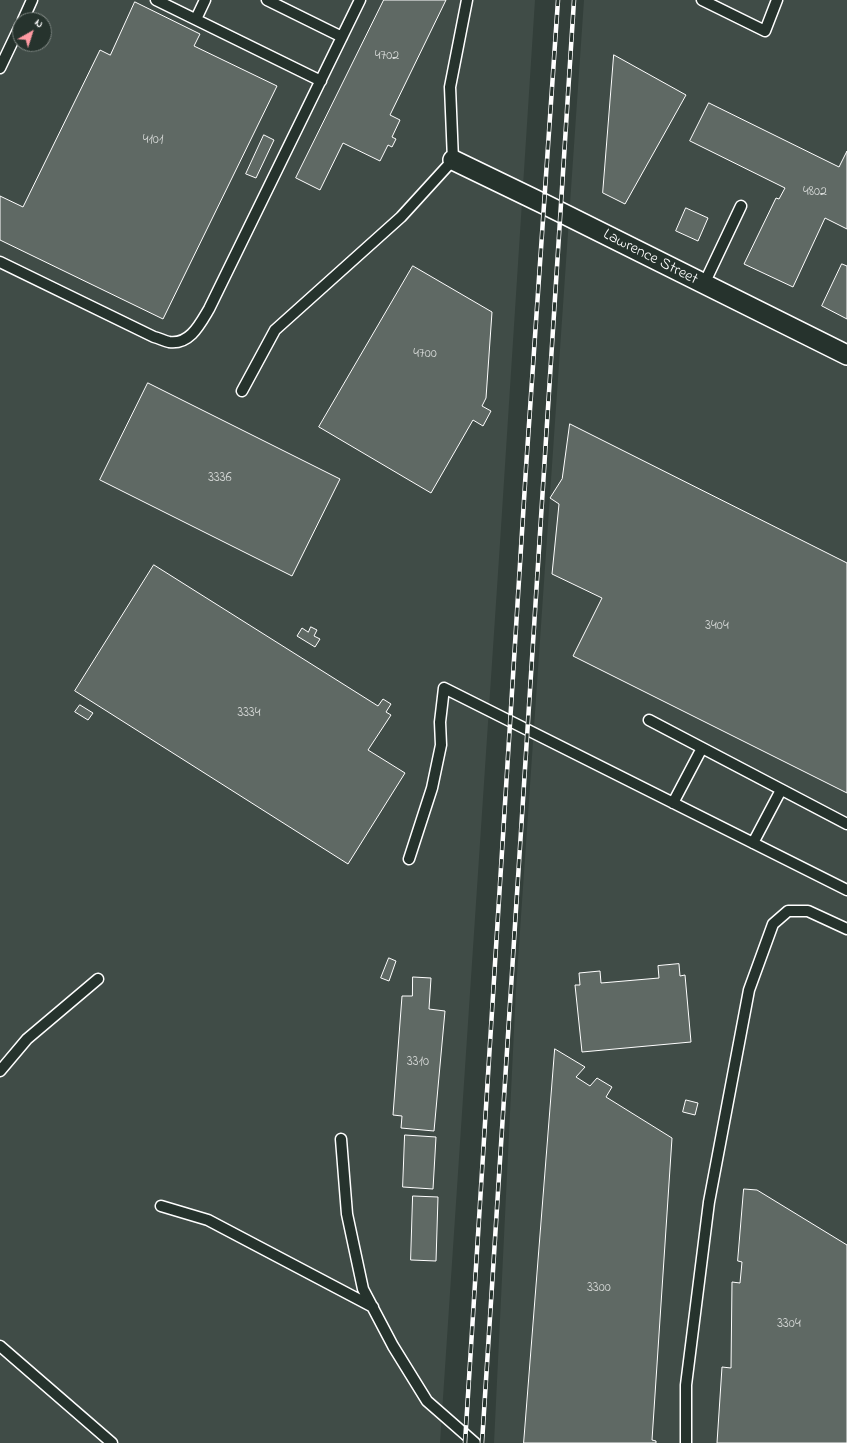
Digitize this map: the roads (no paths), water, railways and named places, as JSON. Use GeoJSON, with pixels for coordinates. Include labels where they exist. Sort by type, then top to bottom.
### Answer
{"type":"FeatureCollection","features":[{"type":"Feature","properties":{"kind":"street","name":"Lawrence Street"},"geometry":{"type":"LineString","coordinates":[[453,160],[847,355]]}},
{"type":"Feature","properties":{"kind":"lane"},"geometry":{"type":"LineString","coordinates":[[27,12],[32,0]]}},
{"type":"Feature","properties":{"kind":"lane"},"geometry":{"type":"LineString","coordinates":[[156,0],[321,81]]}},
{"type":"Feature","properties":{"kind":"lane"},"geometry":{"type":"LineString","coordinates":[[196,19],[206,0]]}},
{"type":"Feature","properties":{"kind":"lane"},"geometry":{"type":"LineString","coordinates":[[266,0],[342,37]]}},
{"type":"Feature","properties":{"kind":"lane"},"geometry":{"type":"LineString","coordinates":[[0,262],[154,337],[170,342],[179,341],[186,338],[200,325],[209,309],[360,0]]}},
{"type":"Feature","properties":{"kind":"lane"},"geometry":{"type":"LineString","coordinates":[[242,391],[275,330],[401,217],[453,160],[450,87],[467,0]]}},
{"type":"Feature","properties":{"kind":"lane"},"geometry":{"type":"LineString","coordinates":[[702,0],[765,31],[777,0]]}},
{"type":"Feature","properties":{"kind":"lane"},"geometry":{"type":"LineString","coordinates":[[0,68],[12,43]]}},
{"type":"Feature","properties":{"kind":"lane"},"geometry":{"type":"LineString","coordinates":[[704,284],[741,206]]}},
{"type":"Feature","properties":{"kind":"lane"},"geometry":{"type":"LineString","coordinates":[[409,859],[432,788],[441,745],[440,722],[444,688],[847,890]]}},
{"type":"Feature","properties":{"kind":"lane"},"geometry":{"type":"LineString","coordinates":[[649,720],[847,824]]}},
{"type":"Feature","properties":{"kind":"lane"},"geometry":{"type":"LineString","coordinates":[[673,803],[702,748]]}},
{"type":"Feature","properties":{"kind":"lane"},"geometry":{"type":"LineString","coordinates":[[753,843],[782,790]]}},
{"type":"Feature","properties":{"kind":"lane"},"geometry":{"type":"LineString","coordinates":[[686,1443],[686,1385],[709,1202],[749,990],[773,924],[788,911],[808,911],[847,929]]}},
{"type":"Feature","properties":{"kind":"lane"},"geometry":{"type":"LineString","coordinates":[[0,1071],[27,1039],[98,979]]}},
{"type":"Feature","properties":{"kind":"lane"},"geometry":{"type":"LineString","coordinates":[[341,1139],[347,1214],[364,1289],[393,1346],[427,1400],[475,1443]]}},
{"type":"Feature","properties":{"kind":"lane"},"geometry":{"type":"LineString","coordinates":[[161,1206],[208,1220],[372,1307]]}},
{"type":"Feature","properties":{"kind":"lane"},"geometry":{"type":"LineString","coordinates":[[0,1346],[112,1443]]}},
{"type":"Feature","properties":{"kind":"railway"},"geometry":{"type":"LineString","coordinates":[[465,1443],[526,468],[558,0]]}},
{"type":"Feature","properties":{"kind":"railway"},"geometry":{"type":"LineString","coordinates":[[482,1443],[574,0]]}}]}
